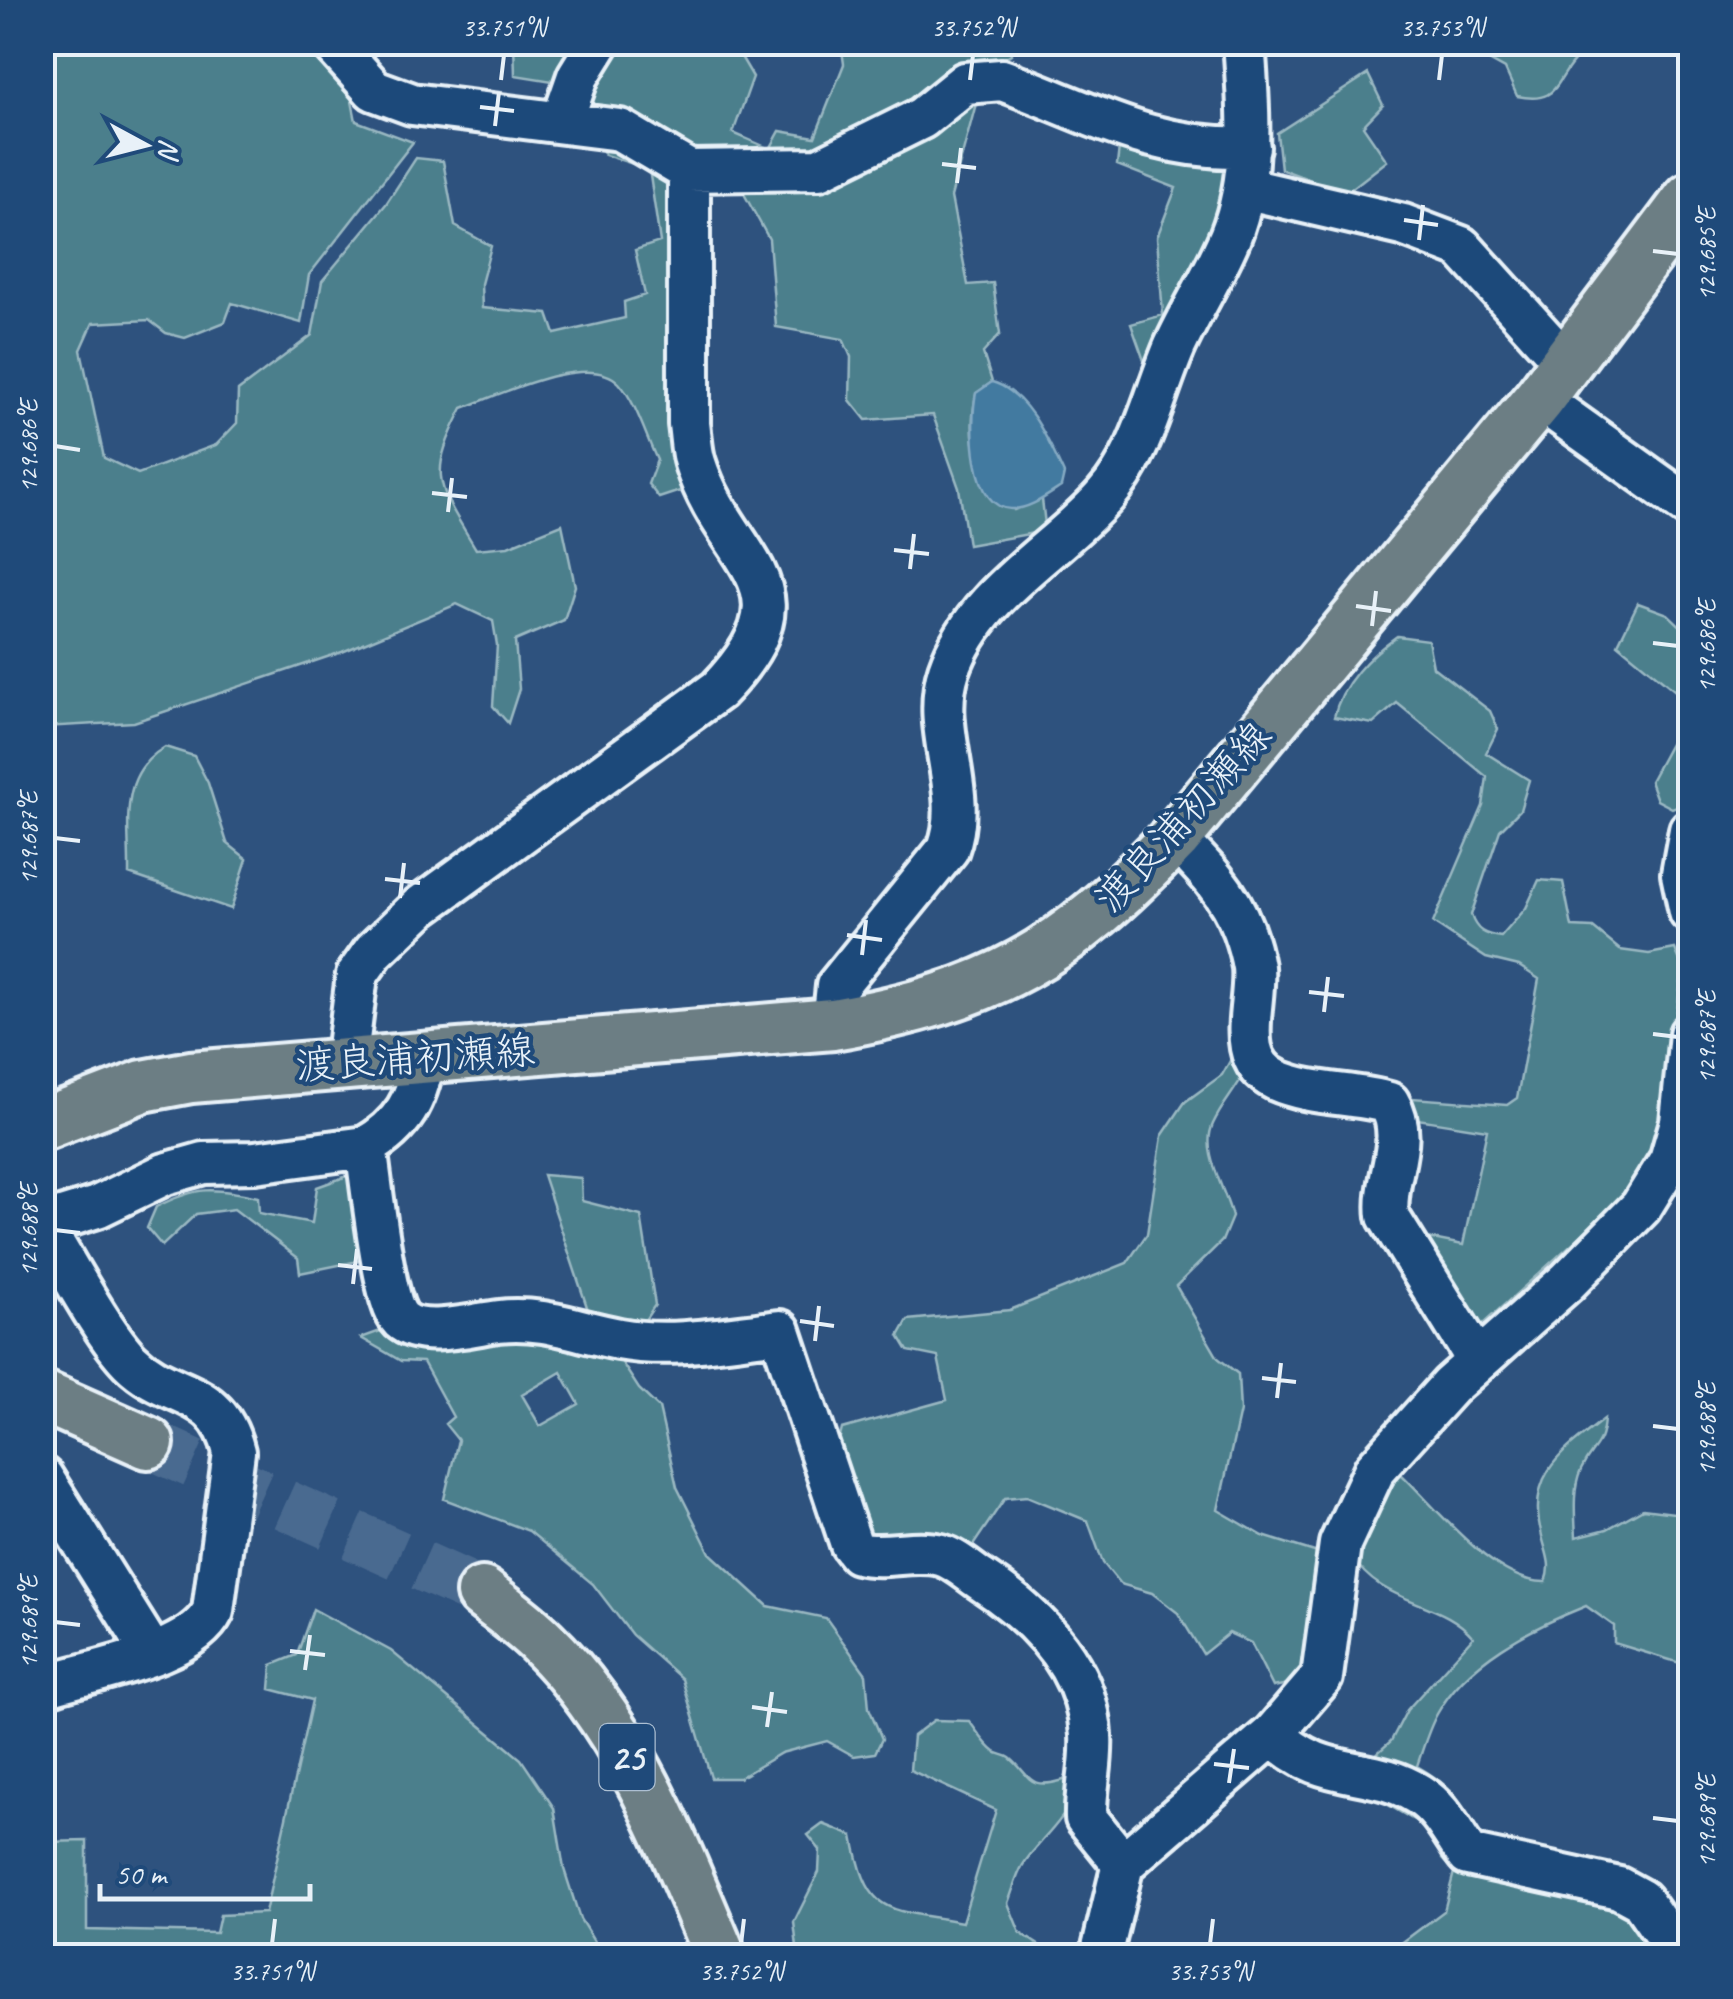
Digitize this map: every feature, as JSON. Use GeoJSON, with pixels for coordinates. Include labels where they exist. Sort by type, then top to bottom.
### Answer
{"type":"FeatureCollection","features":[{"type":"Feature","properties":{"kind":"main road","name":"渡良浦初瀬線"},"geometry":{"type":"LineString","coordinates":[[42,1125],[159,1083],[833,1024],[942,1000],[1032,962],[1112,904],[1175,838],[1552,381],[1690,198]]}},
{"type":"Feature","properties":{"kind":"main road"},"geometry":{"type":"LineString","coordinates":[[42,1396],[148,1444]]}},
{"type":"Feature","properties":{"kind":"main road","name":"25"},"geometry":{"type":"LineString","coordinates":[[482,1593],[543,1643],[613,1734],[670,1839],[720,1956]]}},
{"type":"Feature","properties":{"kind":"street"},"geometry":{"type":"LineString","coordinates":[[332,42],[374,90],[412,104],[620,130],[689,171],[820,169],[922,118],[965,83],[986,80],[1002,80],[1164,142],[1199,149],[1249,147]]}},
{"type":"Feature","properties":{"kind":"street"},"geometry":{"type":"LineString","coordinates":[[562,122],[578,76],[599,42]]}},
{"type":"Feature","properties":{"kind":"street"},"geometry":{"type":"LineString","coordinates":[[833,1024],[837,986],[948,849],[955,832],[956,810],[942,723],[949,671],[992,600],[1080,522],[1120,479],[1148,424],[1175,346],[1231,234],[1244,188],[1249,147],[1244,42]]}},
{"type":"Feature","properties":{"kind":"street"},"geometry":{"type":"LineString","coordinates":[[346,1064],[357,975],[374,951],[420,907],[718,690],[749,658],[762,630],[766,604],[756,575],[695,464],[689,424],[689,171]]}},
{"type":"Feature","properties":{"kind":"street"},"geometry":{"type":"LineString","coordinates":[[1244,188],[1402,225],[1461,246],[1552,381],[1690,507]]}},
{"type":"Feature","properties":{"kind":"street"},"geometry":{"type":"LineString","coordinates":[[1690,830],[1682,874],[1690,912]]}},
{"type":"Feature","properties":{"kind":"street"},"geometry":{"type":"LineString","coordinates":[[1175,838],[1217,880],[1245,934],[1253,968],[1249,1043],[1256,1064],[1273,1078],[1318,1092],[1368,1096],[1389,1103],[1396,1114],[1399,1129],[1386,1197],[1388,1216],[1478,1361]]}},
{"type":"Feature","properties":{"kind":"street"},"geometry":{"type":"LineString","coordinates":[[1102,1956],[1124,1864],[1274,1734],[1322,1677],[1340,1544],[1375,1469],[1478,1361],[1567,1282],[1641,1207],[1670,1160],[1681,1122],[1690,1034]]}},
{"type":"Feature","properties":{"kind":"street"},"geometry":{"type":"LineString","coordinates":[[42,1682],[54,1684],[196,1635],[213,1611],[234,1452],[228,1428],[218,1412],[129,1360],[42,1224],[97,1207],[165,1174],[204,1163],[255,1162],[366,1148],[382,1138],[414,1103],[424,1058]]}},
{"type":"Feature","properties":{"kind":"street"},"geometry":{"type":"LineString","coordinates":[[366,1148],[384,1270],[393,1308],[402,1321],[422,1329],[535,1320],[620,1339],[667,1343],[780,1331],[851,1544],[858,1554],[918,1550],[946,1556],[1026,1612],[1066,1660],[1081,1687],[1092,1736],[1086,1818],[1124,1864]]}},
{"type":"Feature","properties":{"kind":"street"},"geometry":{"type":"LineString","coordinates":[[42,1478],[152,1653]]}},
{"type":"Feature","properties":{"kind":"street"},"geometry":{"type":"LineString","coordinates":[[1274,1734],[1292,1752],[1317,1766],[1396,1783],[1418,1794],[1439,1810],[1468,1855],[1620,1888],[1641,1900],[1680,1956]]}},
{"type":"Feature","properties":{"kind":"green space"},"geometry":{"type":"Polygon","coordinates":[[[43,43],[318,43],[350,91],[356,121],[413,142],[309,275],[301,323],[232,303],[225,322],[185,338],[166,333],[149,320],[93,323],[81,350],[104,458],[138,474],[216,445],[237,423],[238,391],[312,335],[322,281],[386,204],[416,158],[443,161],[455,226],[491,246],[481,284],[482,308],[548,314],[555,334],[625,318],[624,302],[645,295],[635,250],[660,242],[649,169],[605,155],[582,111],[590,87],[515,75],[514,43],[733,43],[753,77],[733,133],[770,149],[780,131],[815,137],[844,64],[841,43],[1010,43],[1011,54],[985,70],[951,197],[968,285],[993,283],[1000,334],[983,353],[992,382],[976,394],[974,444],[984,470],[1014,510],[1042,499],[1045,525],[1034,533],[968,545],[959,488],[933,415],[866,420],[850,400],[851,357],[843,339],[776,327],[769,239],[743,192],[741,163],[685,159],[689,488],[659,498],[648,484],[657,460],[631,400],[619,383],[605,374],[587,372],[543,379],[463,408],[444,450],[441,480],[445,494],[476,549],[508,546],[562,524],[575,586],[564,620],[515,641],[519,689],[508,723],[493,706],[497,645],[493,621],[457,604],[342,652],[134,722],[43,727],[43,43]]]}},
{"type":"Feature","properties":{"kind":"green space"},"geometry":{"type":"Polygon","coordinates":[[[1458,43],[1609,43],[1582,54],[1555,88],[1542,97],[1531,98],[1517,96],[1505,69],[1458,43]]]}},
{"type":"Feature","properties":{"kind":"green space"},"geometry":{"type":"Polygon","coordinates":[[[1368,74],[1383,105],[1363,126],[1387,161],[1346,193],[1281,169],[1277,133],[1368,74]]]}},
{"type":"Feature","properties":{"kind":"green space"},"geometry":{"type":"Polygon","coordinates":[[[1120,139],[1227,160],[1230,195],[1147,369],[1131,324],[1163,315],[1157,237],[1176,188],[1117,165],[1120,139]]]}},
{"type":"Feature","properties":{"kind":"green space"},"geometry":{"type":"Polygon","coordinates":[[[1638,603],[1668,614],[1690,635],[1690,703],[1618,644],[1638,603]]]}},
{"type":"Feature","properties":{"kind":"green space"},"geometry":{"type":"Polygon","coordinates":[[[1397,636],[1428,640],[1433,667],[1490,711],[1498,729],[1486,753],[1529,780],[1520,810],[1500,830],[1471,915],[1478,928],[1501,937],[1526,908],[1539,880],[1563,882],[1572,927],[1593,928],[1620,950],[1649,954],[1675,949],[1683,968],[1658,1146],[1627,1194],[1473,1333],[1421,1245],[1428,1238],[1463,1245],[1487,1130],[1411,1118],[1413,1098],[1507,1105],[1517,1098],[1539,979],[1519,966],[1486,958],[1433,923],[1483,806],[1487,777],[1397,703],[1373,724],[1334,717],[1343,693],[1358,671],[1397,636]]]}},
{"type":"Feature","properties":{"kind":"green space"},"geometry":{"type":"Polygon","coordinates":[[[1690,707],[1690,801],[1672,808],[1657,800],[1650,781],[1690,707]]]}},
{"type":"Feature","properties":{"kind":"green space"},"geometry":{"type":"Polygon","coordinates":[[[165,747],[194,756],[208,783],[227,843],[247,859],[231,909],[129,874],[128,819],[133,786],[150,758],[165,747]]]}},
{"type":"Feature","properties":{"kind":"green space"},"geometry":{"type":"Polygon","coordinates":[[[1235,1052],[1249,1061],[1217,1115],[1210,1135],[1212,1158],[1232,1217],[1222,1241],[1176,1286],[1218,1358],[1238,1374],[1240,1411],[1218,1510],[1263,1536],[1321,1554],[1311,1673],[1298,1682],[1273,1687],[1251,1643],[1229,1633],[1203,1654],[1178,1613],[1152,1593],[1120,1584],[1103,1563],[1088,1521],[1027,1496],[1005,1498],[968,1553],[868,1537],[838,1445],[842,1429],[947,1400],[938,1357],[908,1351],[899,1336],[908,1320],[1010,1310],[1127,1263],[1147,1234],[1162,1136],[1185,1102],[1222,1075],[1235,1052]]]}},
{"type":"Feature","properties":{"kind":"green space"},"geometry":{"type":"Polygon","coordinates":[[[350,1175],[368,1259],[300,1273],[298,1258],[234,1209],[196,1214],[162,1246],[147,1228],[156,1207],[206,1190],[258,1197],[259,1213],[312,1223],[317,1187],[350,1175]]]}},
{"type":"Feature","properties":{"kind":"green space"},"geometry":{"type":"Polygon","coordinates":[[[543,1175],[581,1178],[582,1201],[641,1216],[655,1305],[645,1320],[589,1313],[543,1175]]]}},
{"type":"Feature","properties":{"kind":"green space"},"geometry":{"type":"Polygon","coordinates":[[[383,1330],[433,1349],[513,1337],[561,1339],[619,1358],[639,1389],[659,1408],[677,1487],[710,1553],[768,1606],[826,1618],[866,1674],[869,1708],[882,1739],[875,1753],[854,1756],[827,1741],[781,1753],[739,1778],[711,1778],[682,1679],[632,1635],[593,1584],[529,1531],[444,1499],[458,1440],[445,1424],[453,1417],[423,1362],[401,1361],[361,1338],[383,1330]],[[561,1372],[522,1395],[540,1426],[579,1404],[561,1372]]]}},
{"type":"Feature","properties":{"kind":"green space"},"geometry":{"type":"Polygon","coordinates":[[[1604,1419],[1599,1442],[1585,1462],[1576,1486],[1576,1537],[1607,1529],[1643,1509],[1690,1515],[1690,1666],[1614,1643],[1614,1626],[1586,1606],[1522,1636],[1465,1678],[1437,1714],[1417,1766],[1439,1780],[1463,1807],[1475,1844],[1642,1920],[1662,1956],[1624,1956],[1603,1948],[1571,1948],[1539,1956],[1384,1956],[1444,1911],[1454,1872],[1442,1859],[1446,1839],[1375,1797],[1356,1758],[1373,1757],[1391,1741],[1407,1710],[1473,1637],[1445,1615],[1378,1584],[1352,1556],[1374,1510],[1401,1474],[1487,1557],[1526,1579],[1546,1582],[1549,1564],[1538,1515],[1543,1481],[1561,1454],[1604,1419]]]}},
{"type":"Feature","properties":{"kind":"green space"},"geometry":{"type":"Polygon","coordinates":[[[313,1609],[391,1651],[521,1759],[554,1808],[564,1869],[580,1919],[603,1956],[43,1956],[43,1842],[87,1841],[87,1930],[216,1933],[220,1915],[265,1913],[312,1700],[270,1689],[272,1665],[297,1655],[313,1609]]]}},
{"type":"Feature","properties":{"kind":"green space"},"geometry":{"type":"Polygon","coordinates":[[[934,1720],[969,1721],[991,1749],[1010,1758],[1031,1780],[1042,1784],[1064,1780],[1073,1762],[1077,1778],[1070,1805],[1023,1865],[1008,1903],[1020,1933],[1056,1956],[995,1956],[958,1945],[938,1956],[798,1956],[794,1922],[819,1872],[820,1850],[808,1835],[823,1824],[853,1836],[866,1882],[885,1905],[962,1922],[996,1810],[910,1770],[913,1736],[934,1720]]]}},
{"type":"Feature","properties":{"kind":"water"},"geometry":{"type":"Polygon","coordinates":[[[992,382],[1027,407],[1064,474],[1061,487],[1024,507],[997,505],[980,479],[974,406],[976,393],[992,382]]]}},
{"type":"Feature","properties":{"kind":"tunnel"},"geometry":{"type":"LineString","coordinates":[[148,1443],[482,1593]]}}]}
